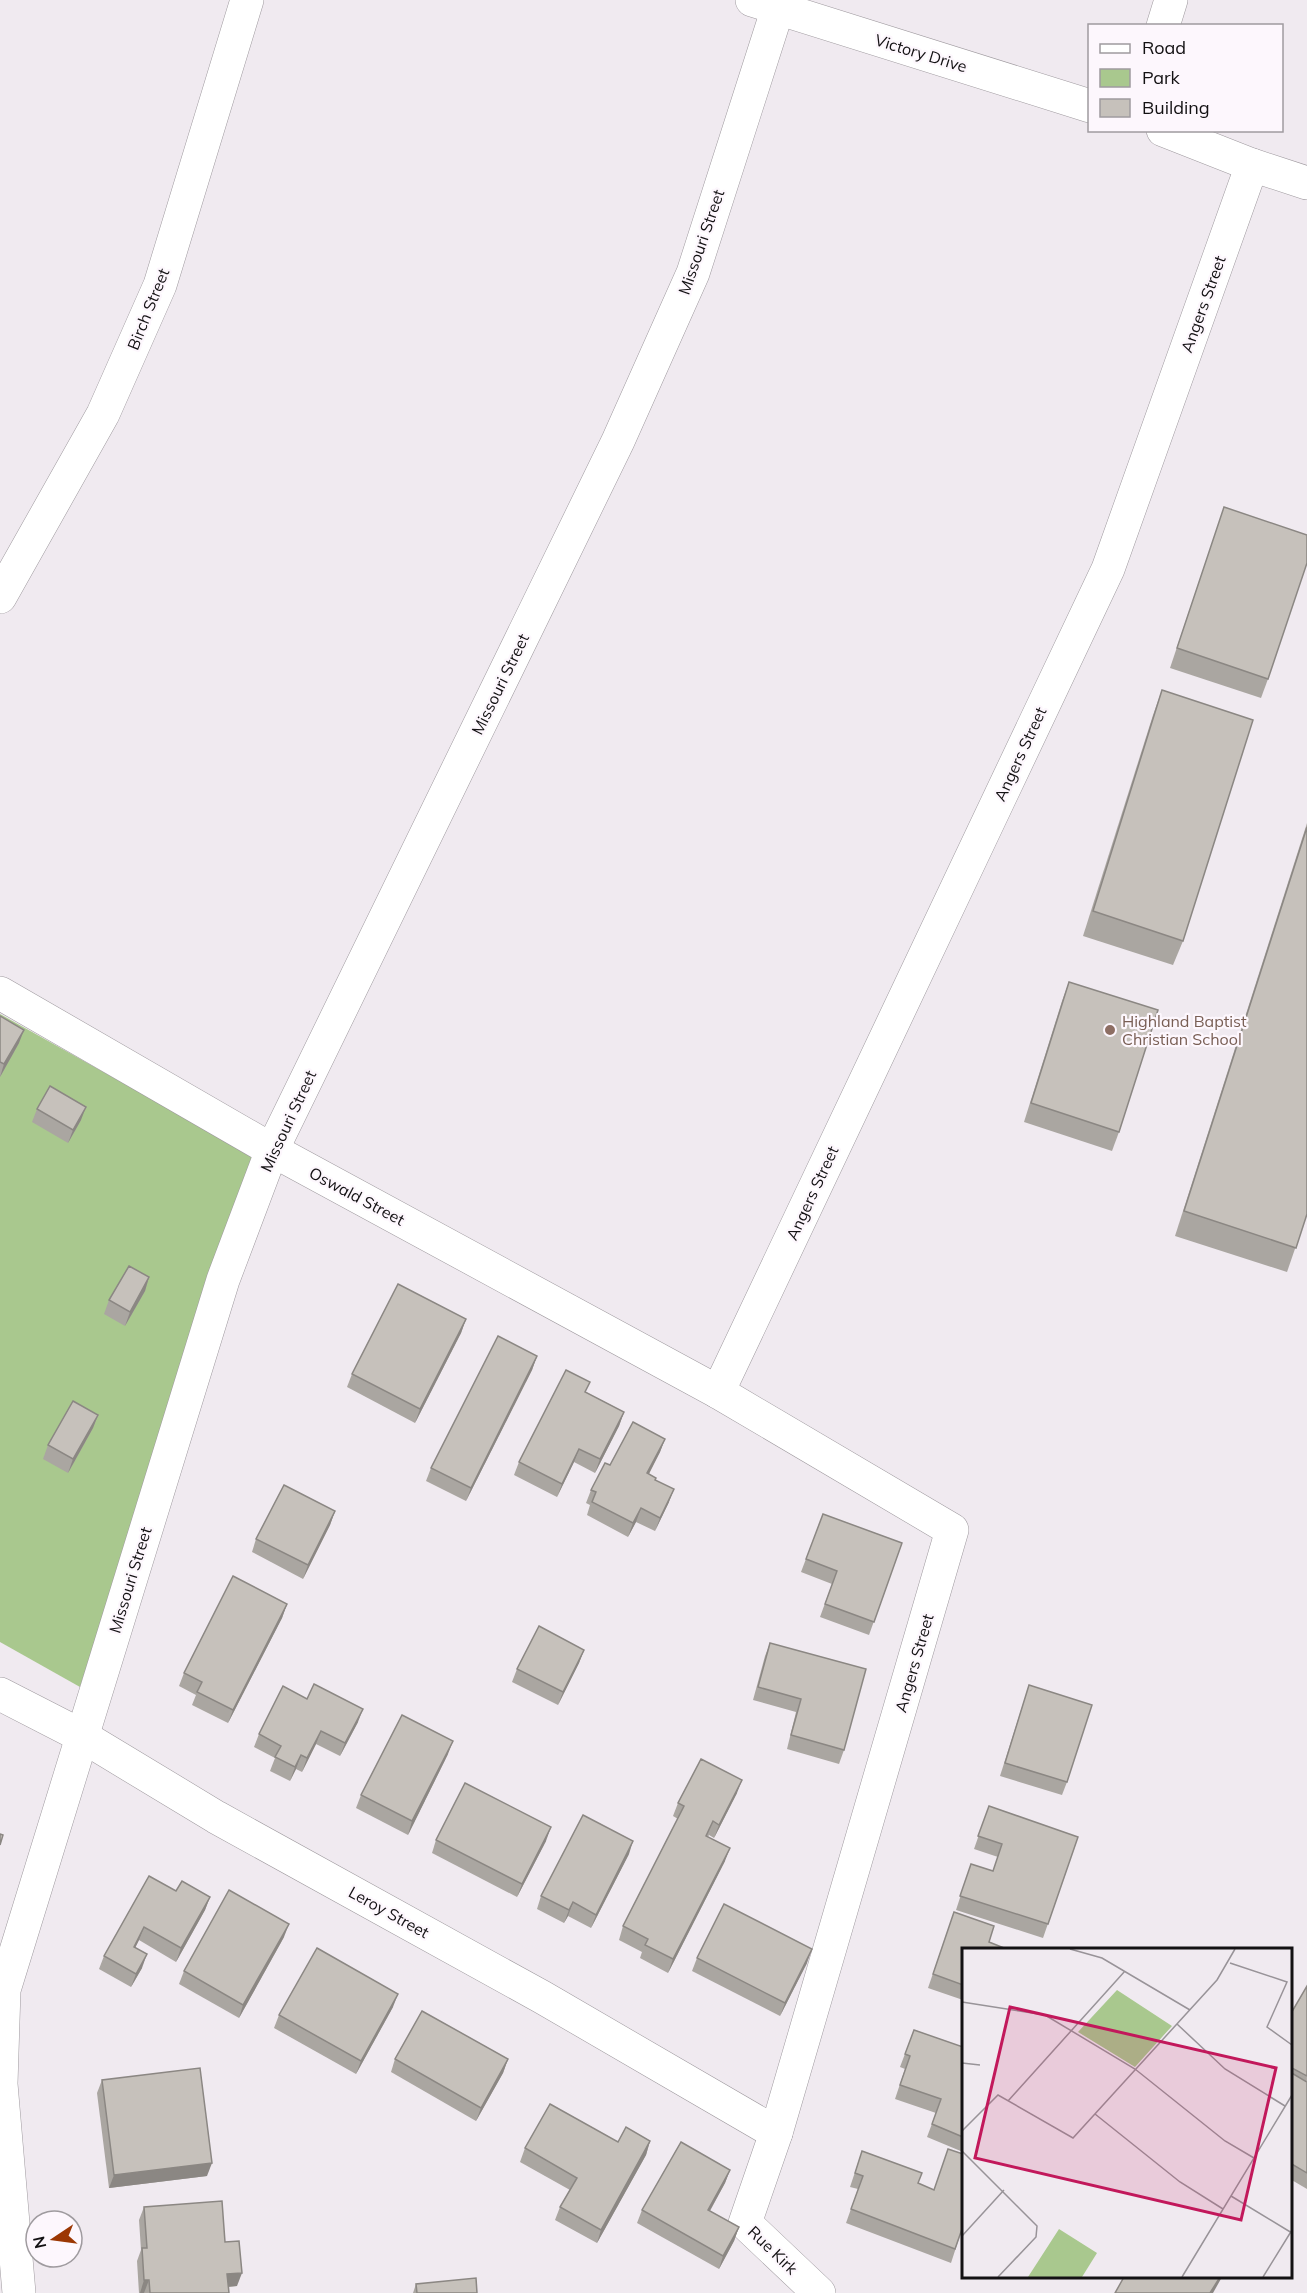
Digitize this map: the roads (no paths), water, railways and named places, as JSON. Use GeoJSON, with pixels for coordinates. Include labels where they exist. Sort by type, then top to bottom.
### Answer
{"type":"FeatureCollection","features":[{"type":"Feature","properties":{"kind":"street","name":"Birch Street"},"geometry":{"type":"LineString","coordinates":[[0,597],[103,414],[160,285],[247,0]]}},
{"type":"Feature","properties":{"kind":"street"},"geometry":{"type":"LineString","coordinates":[[1164,24],[1171,0]]}},
{"type":"Feature","properties":{"kind":"street","name":"Victory Drive"},"geometry":{"type":"LineString","coordinates":[[765,4],[1088,106]]}},
{"type":"Feature","properties":{"kind":"street","name":"Missouri Street"},"geometry":{"type":"LineString","coordinates":[[19,2293],[1,2084],[4,1990],[223,1280],[272,1150],[618,441],[693,273],[765,4]]}},
{"type":"Feature","properties":{"kind":"street"},"geometry":{"type":"LineString","coordinates":[[1168,132],[1252,165],[1307,183]]}},
{"type":"Feature","properties":{"kind":"street","name":"Angers Street"},"geometry":{"type":"LineString","coordinates":[[776,2133],[952,1530],[718,1392],[1108,569],[1252,165]]}},
{"type":"Feature","properties":{"kind":"street","name":"Oswald Street"},"geometry":{"type":"LineString","coordinates":[[0,993],[272,1150],[718,1392]]}},
{"type":"Feature","properties":{"kind":"street","name":"Leroy Street"},"geometry":{"type":"LineString","coordinates":[[0,1694],[81,1736],[216,1817],[542,1997],[776,2133]]}},
{"type":"Feature","properties":{"kind":"street","name":"Rue Kirk"},"geometry":{"type":"LineString","coordinates":[[776,2133],[745,2223],[819,2293]]}},
{"type":"Feature","properties":{"kind":"place","name":"Highland Baptist Christian School"},"geometry":{"type":"Point","coordinates":[1110,1030]}}]}
